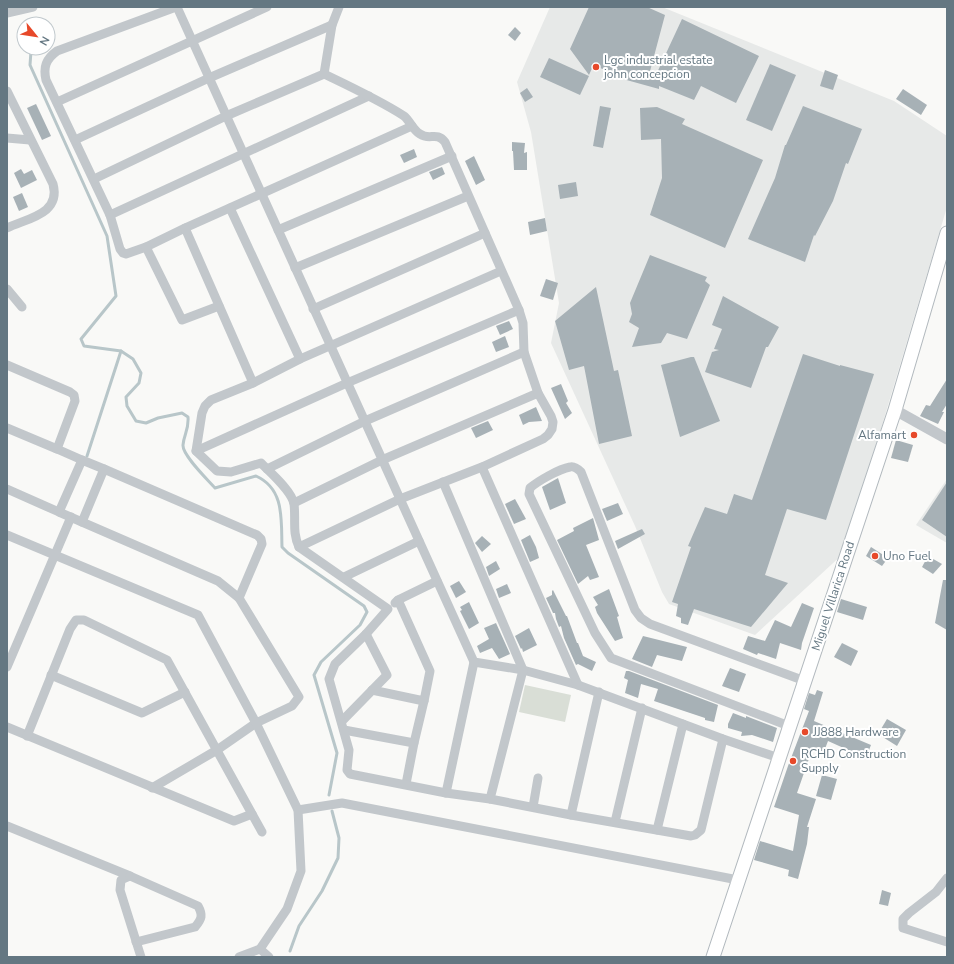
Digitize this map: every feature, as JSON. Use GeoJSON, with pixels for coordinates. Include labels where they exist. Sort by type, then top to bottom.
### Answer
{"type":"FeatureCollection","features":[{"type":"Feature","properties":{"kind":"main road","name":"Miguel Villarica Road"},"geometry":{"type":"LineString","coordinates":[[713,957],[895,410],[947,233]]}},
{"type":"Feature","properties":{"kind":"street"},"geometry":{"type":"LineString","coordinates":[[7,13],[33,7]]}},
{"type":"Feature","properties":{"kind":"street"},"geometry":{"type":"LineString","coordinates":[[412,126],[261,194],[230,208],[185,228],[146,247],[126,254],[120,249],[110,214],[46,80],[44,72],[45,63],[50,56],[57,51],[176,7],[192,40],[261,194],[278,230],[313,309],[331,346],[347,384],[474,662],[446,792]]}},
{"type":"Feature","properties":{"kind":"street"},"geometry":{"type":"LineString","coordinates":[[57,102],[266,7]]}},
{"type":"Feature","properties":{"kind":"street"},"geometry":{"type":"LineString","coordinates":[[324,74],[332,25],[338,7]]}},
{"type":"Feature","properties":{"kind":"street"},"geometry":{"type":"LineString","coordinates":[[75,140],[209,78],[332,25]]}},
{"type":"Feature","properties":{"kind":"street"},"geometry":{"type":"LineString","coordinates":[[94,179],[226,116],[324,74],[369,96],[406,117],[420,134],[428,138],[435,136],[441,137],[445,142],[519,310],[523,323],[524,352],[538,393],[551,416],[553,422],[552,429],[548,435],[543,438],[482,466],[400,499],[299,547]]}},
{"type":"Feature","properties":{"kind":"street"},"geometry":{"type":"LineString","coordinates":[[8,94],[53,184],[55,192],[54,201],[49,208],[42,213],[8,226]]}},
{"type":"Feature","properties":{"kind":"street"},"geometry":{"type":"LineString","coordinates":[[110,214],[369,96]]}},
{"type":"Feature","properties":{"kind":"street"},"geometry":{"type":"LineString","coordinates":[[7,138],[30,140]]}},
{"type":"Feature","properties":{"kind":"street"},"geometry":{"type":"LineString","coordinates":[[278,230],[452,156]]}},
{"type":"Feature","properties":{"kind":"street"},"geometry":{"type":"LineString","coordinates":[[295,268],[468,196]]}},
{"type":"Feature","properties":{"kind":"street"},"geometry":{"type":"LineString","coordinates":[[230,208],[300,359]]}},
{"type":"Feature","properties":{"kind":"street"},"geometry":{"type":"LineString","coordinates":[[185,228],[253,383]]}},
{"type":"Feature","properties":{"kind":"street"},"geometry":{"type":"LineString","coordinates":[[313,309],[485,233]]}},
{"type":"Feature","properties":{"kind":"street"},"geometry":{"type":"LineString","coordinates":[[146,247],[182,320],[219,306]]}},
{"type":"Feature","properties":{"kind":"street"},"geometry":{"type":"LineString","coordinates":[[196,451],[202,413],[205,406],[211,400],[253,383],[300,359],[501,271]]}},
{"type":"Feature","properties":{"kind":"street"},"geometry":{"type":"LineString","coordinates":[[7,289],[22,307]]}},
{"type":"Feature","properties":{"kind":"street"},"geometry":{"type":"LineString","coordinates":[[196,451],[519,310]]}},
{"type":"Feature","properties":{"kind":"street"},"geometry":{"type":"LineString","coordinates":[[267,469],[364,421],[524,352]]}},
{"type":"Feature","properties":{"kind":"street"},"geometry":{"type":"LineString","coordinates":[[7,365],[70,392],[74,396],[75,401],[57,449]]}},
{"type":"Feature","properties":{"kind":"street"},"geometry":{"type":"LineString","coordinates":[[294,503],[382,460],[538,393]]}},
{"type":"Feature","properties":{"kind":"street"},"geometry":{"type":"LineString","coordinates":[[895,410],[947,439]]}},
{"type":"Feature","properties":{"kind":"street"},"geometry":{"type":"LineString","coordinates":[[7,428],[257,535],[261,539],[262,544],[239,598]]}},
{"type":"Feature","properties":{"kind":"street"},"geometry":{"type":"LineString","coordinates":[[196,451],[217,471],[231,472],[261,463],[287,491],[294,503],[295,538],[299,547],[388,609]]}},
{"type":"Feature","properties":{"kind":"street"},"geometry":{"type":"LineString","coordinates":[[59,512],[82,460]]}},
{"type":"Feature","properties":{"kind":"street"},"geometry":{"type":"LineString","coordinates":[[482,466],[578,685]]}},
{"type":"Feature","properties":{"kind":"street"},"geometry":{"type":"LineString","coordinates":[[789,726],[610,658],[594,633],[529,494],[530,488],[548,476],[571,467],[576,468],[581,472],[635,610],[641,618],[650,624],[805,681]]}},
{"type":"Feature","properties":{"kind":"street"},"geometry":{"type":"LineString","coordinates":[[82,522],[104,469]]}},
{"type":"Feature","properties":{"kind":"street"},"geometry":{"type":"LineString","coordinates":[[443,482],[523,670],[490,799]]}},
{"type":"Feature","properties":{"kind":"street"},"geometry":{"type":"LineString","coordinates":[[7,489],[218,581],[226,586],[239,598],[299,697],[292,706],[256,723],[217,750],[152,788]]}},
{"type":"Feature","properties":{"kind":"street"},"geometry":{"type":"LineString","coordinates":[[7,667],[71,517]]}},
{"type":"Feature","properties":{"kind":"street"},"geometry":{"type":"LineString","coordinates":[[7,535],[198,615],[256,723],[298,810],[301,870],[287,909],[260,949],[239,957]]}},
{"type":"Feature","properties":{"kind":"street"},"geometry":{"type":"LineString","coordinates":[[344,577],[419,541]]}},
{"type":"Feature","properties":{"kind":"street"},"geometry":{"type":"LineString","coordinates":[[437,580],[398,600],[335,664],[330,675],[330,685],[349,750],[347,770],[350,774],[691,836],[695,835],[701,830],[723,739]]}},
{"type":"Feature","properties":{"kind":"street"},"geometry":{"type":"LineString","coordinates":[[398,600],[430,671],[406,784]]}},
{"type":"Feature","properties":{"kind":"street"},"geometry":{"type":"LineString","coordinates":[[27,736],[70,629],[76,620],[84,620],[167,660],[262,832]]}},
{"type":"Feature","properties":{"kind":"street"},"geometry":{"type":"LineString","coordinates":[[343,726],[372,690],[387,675],[366,634]]}},
{"type":"Feature","properties":{"kind":"street"},"geometry":{"type":"LineString","coordinates":[[474,662],[523,670],[578,685],[723,739],[779,758]]}},
{"type":"Feature","properties":{"kind":"street"},"geometry":{"type":"LineString","coordinates":[[51,675],[142,713],[185,692]]}},
{"type":"Feature","properties":{"kind":"street"},"geometry":{"type":"LineString","coordinates":[[372,690],[424,701]]}},
{"type":"Feature","properties":{"kind":"street"},"geometry":{"type":"LineString","coordinates":[[571,815],[599,692]]}},
{"type":"Feature","properties":{"kind":"street"},"geometry":{"type":"LineString","coordinates":[[615,822],[642,708]]}},
{"type":"Feature","properties":{"kind":"street"},"geometry":{"type":"LineString","coordinates":[[657,830],[683,724]]}},
{"type":"Feature","properties":{"kind":"street"},"geometry":{"type":"LineString","coordinates":[[343,726],[414,743]]}},
{"type":"Feature","properties":{"kind":"street"},"geometry":{"type":"LineString","coordinates":[[7,727],[234,821],[252,814]]}},
{"type":"Feature","properties":{"kind":"street"},"geometry":{"type":"LineString","coordinates":[[534,807],[538,778]]}},
{"type":"Feature","properties":{"kind":"street"},"geometry":{"type":"LineString","coordinates":[[298,810],[342,803],[738,880]]}},
{"type":"Feature","properties":{"kind":"street"},"geometry":{"type":"LineString","coordinates":[[7,826],[130,876],[198,906],[202,913],[200,921],[195,927],[136,942]]}},
{"type":"Feature","properties":{"kind":"street"},"geometry":{"type":"LineString","coordinates":[[130,876],[121,880],[120,890],[141,957]]}},
{"type":"Feature","properties":{"kind":"street"},"geometry":{"type":"LineString","coordinates":[[947,878],[936,892],[903,919],[904,928],[947,942]]}},
{"type":"Feature","properties":{"kind":"street"},"geometry":{"type":"LineString","coordinates":[[260,949],[269,957]]}},
{"type":"Feature","properties":{"kind":"shaded area"},"geometry":{"type":"Polygon","coordinates":[[[550,7],[662,7],[894,101],[947,136],[947,207],[844,553],[755,635],[669,604],[662,592],[635,526],[551,343],[559,303],[531,132],[517,82],[550,7]]]}},
{"type":"Feature","properties":{"kind":"shaded area"},"geometry":{"type":"Polygon","coordinates":[[[947,479],[947,543],[916,525],[947,479]]]}},
{"type":"Feature","properties":{"kind":"shaded area"},"geometry":{"type":"Polygon","coordinates":[[[525,685],[571,695],[565,722],[519,712],[525,685]]]}},
{"type":"Feature","properties":{"kind":"building"},"geometry":{"type":"Polygon","coordinates":[[[589,7],[647,7],[665,15],[649,75],[655,77],[682,19],[759,56],[736,103],[701,86],[694,100],[659,86],[659,89],[612,76],[613,72],[593,66],[589,75],[570,49],[589,7]]]}},
{"type":"Feature","properties":{"kind":"building"},"geometry":{"type":"Polygon","coordinates":[[[515,27],[521,33],[515,41],[508,35],[515,27]]]}},
{"type":"Feature","properties":{"kind":"building"},"geometry":{"type":"Polygon","coordinates":[[[549,58],[589,76],[580,95],[540,77],[549,58]]]}},
{"type":"Feature","properties":{"kind":"building"},"geometry":{"type":"Polygon","coordinates":[[[770,64],[796,75],[772,131],[746,120],[770,64]]]}},
{"type":"Feature","properties":{"kind":"building"},"geometry":{"type":"Polygon","coordinates":[[[825,70],[838,75],[833,90],[820,86],[825,70]]]}},
{"type":"Feature","properties":{"kind":"building"},"geometry":{"type":"Polygon","coordinates":[[[527,88],[533,97],[525,102],[520,93],[527,88]]]}},
{"type":"Feature","properties":{"kind":"building"},"geometry":{"type":"Polygon","coordinates":[[[903,89],[927,105],[921,115],[896,99],[903,89]]]}},
{"type":"Feature","properties":{"kind":"building"},"geometry":{"type":"Polygon","coordinates":[[[36,104],[51,136],[42,140],[27,108],[36,104]]]}},
{"type":"Feature","properties":{"kind":"building"},"geometry":{"type":"Polygon","coordinates":[[[600,106],[611,108],[603,148],[593,146],[600,106]]]}},
{"type":"Feature","properties":{"kind":"building"},"geometry":{"type":"Polygon","coordinates":[[[803,106],[862,129],[848,164],[846,163],[833,201],[815,236],[814,235],[805,262],[748,239],[775,178],[785,145],[803,106]]]}},
{"type":"Feature","properties":{"kind":"building"},"geometry":{"type":"Polygon","coordinates":[[[657,107],[685,119],[682,124],[763,160],[725,248],[650,215],[662,178],[661,139],[641,140],[640,108],[657,107]]]}},
{"type":"Feature","properties":{"kind":"building"},"geometry":{"type":"Polygon","coordinates":[[[512,142],[525,143],[524,153],[527,152],[527,170],[514,170],[512,142]]]}},
{"type":"Feature","properties":{"kind":"building"},"geometry":{"type":"Polygon","coordinates":[[[414,149],[417,157],[404,163],[400,155],[414,149]]]}},
{"type":"Feature","properties":{"kind":"building"},"geometry":{"type":"Polygon","coordinates":[[[474,156],[485,180],[476,185],[465,161],[474,156]]]}},
{"type":"Feature","properties":{"kind":"building"},"geometry":{"type":"Polygon","coordinates":[[[442,167],[445,174],[433,180],[429,172],[442,167]]]}},
{"type":"Feature","properties":{"kind":"building"},"geometry":{"type":"Polygon","coordinates":[[[21,169],[24,174],[32,170],[37,180],[21,188],[14,173],[21,169]]]}},
{"type":"Feature","properties":{"kind":"building"},"geometry":{"type":"Polygon","coordinates":[[[576,182],[578,196],[560,199],[558,185],[576,182]]]}},
{"type":"Feature","properties":{"kind":"building"},"geometry":{"type":"Polygon","coordinates":[[[22,193],[28,207],[19,211],[13,197],[22,193]]]}},
{"type":"Feature","properties":{"kind":"building"},"geometry":{"type":"Polygon","coordinates":[[[545,218],[547,231],[530,235],[528,222],[545,218]]]}},
{"type":"Feature","properties":{"kind":"building"},"geometry":{"type":"Polygon","coordinates":[[[650,255],[707,277],[705,281],[710,285],[687,339],[667,333],[661,343],[632,347],[639,328],[629,322],[632,314],[630,303],[650,255]]]}},
{"type":"Feature","properties":{"kind":"building"},"geometry":{"type":"Polygon","coordinates":[[[546,279],[558,283],[553,300],[540,296],[546,279]]]}},
{"type":"Feature","properties":{"kind":"building"},"geometry":{"type":"Polygon","coordinates":[[[596,287],[614,371],[618,370],[632,436],[599,444],[584,366],[569,370],[555,321],[596,287]]]}},
{"type":"Feature","properties":{"kind":"building"},"geometry":{"type":"Polygon","coordinates":[[[723,296],[779,327],[768,347],[766,347],[751,388],[705,372],[712,352],[719,350],[714,349],[722,329],[712,325],[723,296]]]}},
{"type":"Feature","properties":{"kind":"building"},"geometry":{"type":"Polygon","coordinates":[[[509,321],[513,329],[500,335],[496,326],[509,321]]]}},
{"type":"Feature","properties":{"kind":"building"},"geometry":{"type":"Polygon","coordinates":[[[505,336],[509,347],[496,352],[492,342],[505,336]]]}},
{"type":"Feature","properties":{"kind":"building"},"geometry":{"type":"Polygon","coordinates":[[[803,354],[840,366],[874,374],[826,520],[787,509],[765,575],[788,583],[751,627],[694,609],[688,625],[681,623],[681,618],[676,616],[678,604],[672,602],[691,547],[688,546],[705,507],[727,514],[734,494],[752,500],[803,354]]]}},
{"type":"Feature","properties":{"kind":"building"},"geometry":{"type":"Polygon","coordinates":[[[694,357],[720,421],[680,437],[661,365],[694,357]]]}},
{"type":"Feature","properties":{"kind":"building"},"geometry":{"type":"Polygon","coordinates":[[[947,379],[947,404],[942,412],[944,412],[938,424],[920,416],[926,405],[930,406],[947,379]]]}},
{"type":"Feature","properties":{"kind":"building"},"geometry":{"type":"Polygon","coordinates":[[[561,384],[568,401],[566,403],[572,413],[565,419],[551,388],[561,384]]]}},
{"type":"Feature","properties":{"kind":"building"},"geometry":{"type":"Polygon","coordinates":[[[536,407],[542,421],[529,422],[523,425],[519,415],[536,407]]]}},
{"type":"Feature","properties":{"kind":"building"},"geometry":{"type":"Polygon","coordinates":[[[488,421],[493,430],[476,438],[471,428],[488,421]]]}},
{"type":"Feature","properties":{"kind":"building"},"geometry":{"type":"Polygon","coordinates":[[[896,440],[913,445],[908,462],[891,458],[896,440]]]}},
{"type":"Feature","properties":{"kind":"building"},"geometry":{"type":"Polygon","coordinates":[[[558,478],[566,503],[550,510],[542,487],[558,478]]]}},
{"type":"Feature","properties":{"kind":"building"},"geometry":{"type":"Polygon","coordinates":[[[947,482],[947,537],[922,520],[947,482]]]}},
{"type":"Feature","properties":{"kind":"building"},"geometry":{"type":"Polygon","coordinates":[[[515,499],[526,519],[514,524],[505,504],[515,499]]]}},
{"type":"Feature","properties":{"kind":"building"},"geometry":{"type":"Polygon","coordinates":[[[618,503],[623,514],[607,521],[602,509],[618,503]]]}},
{"type":"Feature","properties":{"kind":"building"},"geometry":{"type":"Polygon","coordinates":[[[593,518],[599,540],[586,545],[599,577],[590,580],[588,576],[578,584],[557,540],[574,531],[573,528],[593,518]]]}},
{"type":"Feature","properties":{"kind":"building"},"geometry":{"type":"Polygon","coordinates":[[[642,529],[645,534],[618,549],[615,541],[642,529]]]}},
{"type":"Feature","properties":{"kind":"building"},"geometry":{"type":"Polygon","coordinates":[[[530,535],[536,547],[539,558],[530,562],[521,540],[530,535]]]}},
{"type":"Feature","properties":{"kind":"building"},"geometry":{"type":"Polygon","coordinates":[[[482,536],[491,544],[482,552],[475,543],[482,536]]]}},
{"type":"Feature","properties":{"kind":"building"},"geometry":{"type":"Polygon","coordinates":[[[871,547],[888,558],[882,566],[866,556],[871,547]]]}},
{"type":"Feature","properties":{"kind":"building"},"geometry":{"type":"Polygon","coordinates":[[[928,556],[942,564],[933,574],[922,567],[928,556]]]}},
{"type":"Feature","properties":{"kind":"building"},"geometry":{"type":"Polygon","coordinates":[[[496,561],[500,569],[489,576],[486,567],[496,561]]]}},
{"type":"Feature","properties":{"kind":"building"},"geometry":{"type":"Polygon","coordinates":[[[943,580],[947,580],[947,630],[935,623],[943,580]]]}},
{"type":"Feature","properties":{"kind":"building"},"geometry":{"type":"Polygon","coordinates":[[[459,581],[466,592],[456,598],[450,586],[459,581]]]}},
{"type":"Feature","properties":{"kind":"building"},"geometry":{"type":"Polygon","coordinates":[[[507,584],[511,593],[499,598],[496,589],[507,584]]]}},
{"type":"Feature","properties":{"kind":"building"},"geometry":{"type":"Polygon","coordinates":[[[609,589],[619,616],[617,617],[623,638],[615,641],[597,613],[595,607],[598,605],[593,597],[609,589]]]}},
{"type":"Feature","properties":{"kind":"building"},"geometry":{"type":"Polygon","coordinates":[[[553,590],[567,616],[583,656],[596,662],[592,671],[578,664],[576,665],[564,638],[561,626],[559,627],[555,613],[553,613],[546,598],[552,595],[553,590]]]}},
{"type":"Feature","properties":{"kind":"building"},"geometry":{"type":"Polygon","coordinates":[[[841,599],[867,607],[863,620],[837,612],[841,599]]]}},
{"type":"Feature","properties":{"kind":"building"},"geometry":{"type":"Polygon","coordinates":[[[469,602],[479,623],[469,629],[460,611],[462,610],[460,607],[469,602]]]}},
{"type":"Feature","properties":{"kind":"building"},"geometry":{"type":"Polygon","coordinates":[[[802,603],[814,608],[801,650],[780,643],[776,659],[758,653],[757,655],[743,649],[748,636],[765,641],[775,620],[791,627],[802,603]]]}},
{"type":"Feature","properties":{"kind":"building"},"geometry":{"type":"Polygon","coordinates":[[[496,623],[510,654],[499,659],[492,648],[480,653],[477,646],[489,639],[484,628],[496,623]]]}},
{"type":"Feature","properties":{"kind":"building"},"geometry":{"type":"Polygon","coordinates":[[[529,628],[537,645],[523,652],[515,636],[529,628]]]}},
{"type":"Feature","properties":{"kind":"building"},"geometry":{"type":"Polygon","coordinates":[[[643,636],[687,647],[682,661],[657,655],[652,667],[632,659],[643,636]]]}},
{"type":"Feature","properties":{"kind":"building"},"geometry":{"type":"Polygon","coordinates":[[[842,643],[858,651],[851,666],[834,657],[842,643]]]}},
{"type":"Feature","properties":{"kind":"building"},"geometry":{"type":"Polygon","coordinates":[[[730,668],[746,674],[739,692],[722,686],[730,668]]]}},
{"type":"Feature","properties":{"kind":"building"},"geometry":{"type":"Polygon","coordinates":[[[626,671],[718,705],[714,722],[654,701],[658,689],[641,684],[638,698],[625,693],[628,680],[624,678],[626,671]]]}},
{"type":"Feature","properties":{"kind":"building"},"geometry":{"type":"Polygon","coordinates":[[[817,690],[823,692],[814,721],[871,745],[867,755],[859,751],[857,754],[828,741],[823,754],[812,750],[797,793],[816,799],[807,827],[809,827],[807,844],[798,879],[788,876],[789,870],[754,860],[760,841],[793,851],[799,815],[774,807],[809,711],[804,709],[809,693],[815,695],[817,690]]]}},
{"type":"Feature","properties":{"kind":"building"},"geometry":{"type":"Polygon","coordinates":[[[733,713],[746,718],[746,716],[777,728],[773,742],[752,735],[741,736],[742,732],[728,728],[728,724],[733,713]]]}},
{"type":"Feature","properties":{"kind":"building"},"geometry":{"type":"Polygon","coordinates":[[[887,719],[906,730],[897,746],[878,734],[887,719]]]}},
{"type":"Feature","properties":{"kind":"building"},"geometry":{"type":"Polygon","coordinates":[[[822,775],[837,779],[831,800],[816,796],[822,775]]]}},
{"type":"Feature","properties":{"kind":"building"},"geometry":{"type":"Polygon","coordinates":[[[882,890],[891,893],[888,906],[879,904],[882,890]]]}},
{"type":"Feature","properties":{"kind":"waterway"},"geometry":{"type":"LineString","coordinates":[[31,56],[30,65],[107,236],[116,296],[81,339],[84,346],[121,351],[133,359],[141,373],[139,383],[126,397],[127,406],[136,421],[146,423],[158,418],[182,413],[188,417],[188,425],[183,445],[184,449],[191,461],[215,488],[256,476],[265,482],[272,489],[280,506],[282,547],[288,553],[364,606],[367,612],[360,625],[321,662],[314,675],[337,753],[329,795]]}},
{"type":"Feature","properties":{"kind":"waterway"},"geometry":{"type":"LineString","coordinates":[[87,456],[121,351]]}},
{"type":"Feature","properties":{"kind":"waterway"},"geometry":{"type":"LineString","coordinates":[[290,951],[299,926],[322,891],[338,858],[339,838],[332,811]]}},
{"type":"Feature","properties":{"kind":"place","name":"Lgc industrial estate john concepcion"},"geometry":{"type":"Point","coordinates":[596,67]}},
{"type":"Feature","properties":{"kind":"place","name":"Alfamart"},"geometry":{"type":"Point","coordinates":[914,435]}},
{"type":"Feature","properties":{"kind":"place","name":"Uno Fuel"},"geometry":{"type":"Point","coordinates":[875,556]}},
{"type":"Feature","properties":{"kind":"place","name":"JJ888 Hardware"},"geometry":{"type":"Point","coordinates":[805,732]}},
{"type":"Feature","properties":{"kind":"place","name":"RCHD Construction Supply"},"geometry":{"type":"Point","coordinates":[793,761]}}]}
